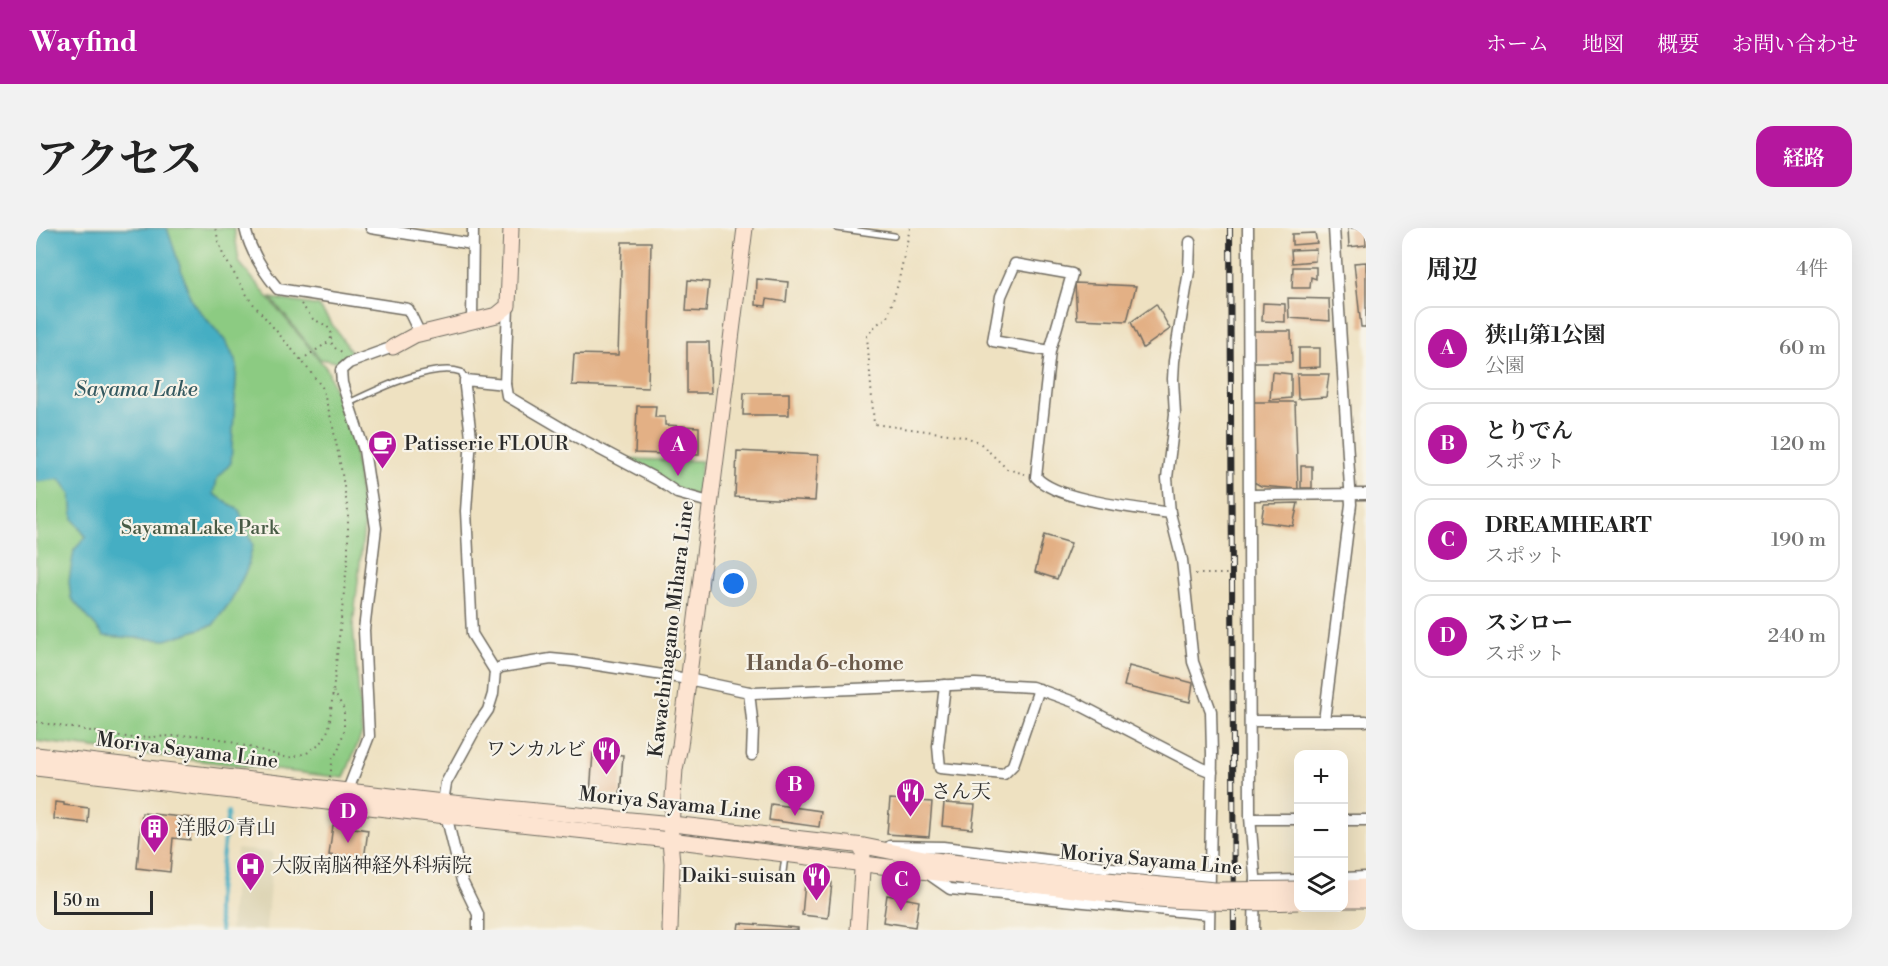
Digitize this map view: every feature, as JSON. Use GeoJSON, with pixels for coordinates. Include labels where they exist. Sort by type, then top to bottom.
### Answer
{"type":"FeatureCollection","features":[{"type":"Feature","properties":{"kind":"main road"},"geometry":{"type":"LineString","coordinates":[[393,347],[420,334],[497,315],[508,306],[511,228]]}},
{"type":"Feature","properties":{"kind":"main road","name":"Kawachinagano Mihara Line"},"geometry":{"type":"LineString","coordinates":[[670,930],[672,864],[670,840],[675,769],[680,746],[745,228]]}},
{"type":"Feature","properties":{"kind":"main road","name":"Moriya Sayama Line"},"geometry":{"type":"LineString","coordinates":[[36,754],[348,790],[445,809],[927,873],[1107,887],[1215,890],[1294,889]]}},
{"type":"Feature","properties":{"kind":"main road","name":"Moriya Sayama Line"},"geometry":{"type":"LineString","coordinates":[[36,768],[445,809],[672,824],[864,846],[934,860],[1107,887],[1178,902],[1294,903]]}},
{"type":"Feature","properties":{"kind":"main road"},"geometry":{"type":"LineString","coordinates":[[858,930],[864,846]]}},
{"type":"Feature","properties":{"kind":"main road"},"geometry":{"type":"LineString","coordinates":[[1348,888],[1366,887]]}},
{"type":"Feature","properties":{"kind":"main road"},"geometry":{"type":"LineString","coordinates":[[1348,902],[1366,901]]}},
{"type":"Feature","properties":{"kind":"street"},"geometry":{"type":"LineString","coordinates":[[245,228],[264,272],[278,289],[408,309],[420,334]]}},
{"type":"Feature","properties":{"kind":"street"},"geometry":{"type":"LineString","coordinates":[[371,228],[472,244]]}},
{"type":"Feature","properties":{"kind":"street"},"geometry":{"type":"LineString","coordinates":[[472,321],[473,228]]}},
{"type":"Feature","properties":{"kind":"street"},"geometry":{"type":"LineString","coordinates":[[1248,228],[1250,721],[1251,819],[1255,881],[1254,930]]}},
{"type":"Feature","properties":{"kind":"street"},"geometry":{"type":"LineString","coordinates":[[1324,721],[1351,494],[1334,228]]}},
{"type":"Feature","properties":{"kind":"street"},"geometry":{"type":"LineString","coordinates":[[1190,242],[1189,270],[1174,361],[1175,414],[1167,478],[1170,513],[1184,574],[1192,662],[1211,711],[1209,930]]}},
{"type":"Feature","properties":{"kind":"street"},"geometry":{"type":"LineString","coordinates":[[1050,351],[993,341],[1001,296],[1015,264],[1072,274],[1050,351],[1036,477],[1042,483],[1074,497],[1170,513]]}},
{"type":"Feature","properties":{"kind":"street"},"geometry":{"type":"LineString","coordinates":[[508,306],[505,384],[507,396],[575,436],[658,480],[677,493],[709,502]]}},
{"type":"Feature","properties":{"kind":"street"},"geometry":{"type":"LineString","coordinates":[[348,790],[369,736],[364,630],[376,528],[364,450],[342,383],[341,370],[354,361],[393,347]]}},
{"type":"Feature","properties":{"kind":"street"},"geometry":{"type":"LineString","coordinates":[[478,930],[478,914],[462,881],[445,809],[446,783],[488,710],[493,694],[495,671],[472,634],[466,511],[471,437],[465,380],[505,384]]}},
{"type":"Feature","properties":{"kind":"street"},"geometry":{"type":"LineString","coordinates":[[1249,495],[1366,494]]}},
{"type":"Feature","properties":{"kind":"street"},"geometry":{"type":"LineString","coordinates":[[495,671],[501,667],[552,659],[688,679],[754,693],[945,685],[1032,687],[1074,702],[1212,772]]}},
{"type":"Feature","properties":{"kind":"street"},"geometry":{"type":"LineString","coordinates":[[945,685],[938,746],[940,768],[1004,774],[1012,765],[1039,689]]}},
{"type":"Feature","properties":{"kind":"street"},"geometry":{"type":"LineString","coordinates":[[749,692],[752,717],[752,755]]}},
{"type":"Feature","properties":{"kind":"street"},"geometry":{"type":"LineString","coordinates":[[1250,721],[1366,721]]}},
{"type":"Feature","properties":{"kind":"street"},"geometry":{"type":"LineString","coordinates":[[1251,819],[1294,819]]}},
{"type":"Feature","properties":{"kind":"street"},"geometry":{"type":"LineString","coordinates":[[1348,820],[1366,820]]}},
{"type":"Feature","properties":{"kind":"street"},"geometry":{"type":"LineString","coordinates":[[864,846],[943,847],[1145,872],[1209,877]]}},
{"type":"Feature","properties":{"kind":"street"},"geometry":{"type":"LineString","coordinates":[[927,873],[950,889],[1208,914]]}},
{"type":"Feature","properties":{"kind":"street"},"geometry":{"type":"LineString","coordinates":[[1348,878],[1366,877]]}},
{"type":"Feature","properties":{"kind":"street"},"geometry":{"type":"LineString","coordinates":[[1255,881],[1294,880]]}},
{"type":"Feature","properties":{"kind":"street"},"geometry":{"type":"LineString","coordinates":[[1254,906],[1294,903]]}},
{"type":"Feature","properties":{"kind":"lane"},"geometry":{"type":"LineString","coordinates":[[837,228],[894,236]]}},
{"type":"Feature","properties":{"kind":"lane"},"geometry":{"type":"LineString","coordinates":[[349,403],[403,378],[415,375],[453,369],[461,372],[465,380]]}},
{"type":"Feature","properties":{"kind":"lane"},"geometry":{"type":"LineString","coordinates":[[783,872],[785,855]]}},
{"type":"Feature","properties":{"kind":"path"},"geometry":{"type":"LineString","coordinates":[[36,722],[133,738],[194,735],[217,738],[288,758],[307,753],[322,741],[329,728],[348,556],[348,511],[341,468],[322,387],[250,300],[223,255],[215,228]]}},
{"type":"Feature","properties":{"kind":"path"},"geometry":{"type":"LineString","coordinates":[[910,228],[888,317],[876,325],[867,336],[874,424],[963,436],[979,442],[1007,469],[1036,477]]}},
{"type":"Feature","properties":{"kind":"path"},"geometry":{"type":"LineString","coordinates":[[298,292],[302,307],[314,319],[327,326],[332,334],[330,341],[301,360]]}},
{"type":"Feature","properties":{"kind":"path"},"geometry":{"type":"LineString","coordinates":[[330,341],[336,349],[352,355],[354,361]]}},
{"type":"Feature","properties":{"kind":"path"},"geometry":{"type":"LineString","coordinates":[[1184,574],[1249,573]]}},
{"type":"Feature","properties":{"kind":"path"},"geometry":{"type":"LineString","coordinates":[[330,779],[333,757],[338,751],[344,731],[344,709],[333,690]]}},
{"type":"Feature","properties":{"kind":"shaded area","name":"大阪南脳神経外科病院"},"geometry":{"type":"Polygon","coordinates":[[[237,849],[273,852],[266,930],[230,930],[237,849]]]}},
{"type":"Feature","properties":{"kind":"green space","name":"SayamaLake Park"},"geometry":{"type":"Polygon","coordinates":[[[36,228],[234,228],[239,262],[327,369],[353,439],[364,526],[353,626],[362,733],[344,778],[36,741],[36,228]]]}},
{"type":"Feature","properties":{"kind":"green space"},"geometry":{"type":"Polygon","coordinates":[[[271,298],[319,306],[353,354],[338,362],[320,359],[271,298]]]}},
{"type":"Feature","properties":{"kind":"green space"},"geometry":{"type":"Polygon","coordinates":[[[629,459],[702,461],[697,496],[682,491],[629,459]]]}},
{"type":"Feature","properties":{"kind":"water","name":"Sayama Lake"},"geometry":{"type":"Polygon","coordinates":[[[36,228],[167,228],[192,302],[227,343],[237,365],[231,463],[217,479],[214,494],[239,510],[253,545],[247,569],[231,601],[213,625],[166,640],[104,636],[71,598],[69,581],[74,550],[86,537],[73,519],[71,494],[60,479],[36,482],[36,228]]]}},
{"type":"Feature","properties":{"kind":"building"},"geometry":{"type":"Polygon","coordinates":[[[1348,228],[1366,228],[1366,245],[1349,247],[1348,228]]]}},
{"type":"Feature","properties":{"kind":"building"},"geometry":{"type":"Polygon","coordinates":[[[1315,233],[1317,243],[1292,245],[1292,234],[1315,233]]]}},
{"type":"Feature","properties":{"kind":"building"},"geometry":{"type":"Polygon","coordinates":[[[622,242],[651,242],[648,388],[572,385],[574,354],[618,355],[622,242]]]}},
{"type":"Feature","properties":{"kind":"building"},"geometry":{"type":"Polygon","coordinates":[[[1316,249],[1315,261],[1292,263],[1291,250],[1316,249]]]}},
{"type":"Feature","properties":{"kind":"building"},"geometry":{"type":"Polygon","coordinates":[[[1366,262],[1366,327],[1361,327],[1354,263],[1366,262]]]}},
{"type":"Feature","properties":{"kind":"building"},"geometry":{"type":"Polygon","coordinates":[[[1293,267],[1316,267],[1316,279],[1311,277],[1310,288],[1292,288],[1293,267]]]}},
{"type":"Feature","properties":{"kind":"building"},"geometry":{"type":"Polygon","coordinates":[[[757,279],[788,282],[786,302],[767,299],[766,306],[756,305],[757,279]]]}},
{"type":"Feature","properties":{"kind":"building"},"geometry":{"type":"Polygon","coordinates":[[[688,280],[709,282],[706,312],[686,311],[688,280]]]}},
{"type":"Feature","properties":{"kind":"building"},"geometry":{"type":"Polygon","coordinates":[[[1075,283],[1136,286],[1127,321],[1077,319],[1075,283]]]}},
{"type":"Feature","properties":{"kind":"building"},"geometry":{"type":"Polygon","coordinates":[[[1288,298],[1329,299],[1330,321],[1289,318],[1288,298]]]}},
{"type":"Feature","properties":{"kind":"building"},"geometry":{"type":"Polygon","coordinates":[[[1263,303],[1285,304],[1285,322],[1262,321],[1263,303]]]}},
{"type":"Feature","properties":{"kind":"building"},"geometry":{"type":"Polygon","coordinates":[[[1156,304],[1170,329],[1143,348],[1131,322],[1156,304]]]}},
{"type":"Feature","properties":{"kind":"building"},"geometry":{"type":"Polygon","coordinates":[[[1252,331],[1291,331],[1292,362],[1253,362],[1252,331]]]}},
{"type":"Feature","properties":{"kind":"building"},"geometry":{"type":"Polygon","coordinates":[[[687,342],[709,342],[711,393],[687,393],[687,342]]]}},
{"type":"Feature","properties":{"kind":"building"},"geometry":{"type":"Polygon","coordinates":[[[1299,348],[1320,348],[1320,367],[1299,368],[1299,348]]]}},
{"type":"Feature","properties":{"kind":"building"},"geometry":{"type":"Polygon","coordinates":[[[1272,372],[1291,374],[1291,398],[1270,400],[1272,372]]]}},
{"type":"Feature","properties":{"kind":"building"},"geometry":{"type":"Polygon","coordinates":[[[1297,374],[1329,374],[1326,397],[1298,399],[1297,374]]]}},
{"type":"Feature","properties":{"kind":"building"},"geometry":{"type":"Polygon","coordinates":[[[744,393],[789,393],[789,415],[743,415],[744,393]]]}},
{"type":"Feature","properties":{"kind":"building"},"geometry":{"type":"Polygon","coordinates":[[[1253,402],[1295,402],[1298,489],[1261,486],[1252,481],[1253,402]]]}},
{"type":"Feature","properties":{"kind":"building"},"geometry":{"type":"Polygon","coordinates":[[[637,406],[656,406],[655,417],[665,417],[665,425],[699,427],[699,455],[635,453],[637,406]]]}},
{"type":"Feature","properties":{"kind":"building"},"geometry":{"type":"Polygon","coordinates":[[[737,451],[818,455],[815,501],[735,497],[737,451]]]}},
{"type":"Feature","properties":{"kind":"building"},"geometry":{"type":"Polygon","coordinates":[[[1301,466],[1312,466],[1312,488],[1301,488],[1301,466]]]}},
{"type":"Feature","properties":{"kind":"building"},"geometry":{"type":"Polygon","coordinates":[[[1298,503],[1293,526],[1261,522],[1264,504],[1298,503]]]}},
{"type":"Feature","properties":{"kind":"building"},"geometry":{"type":"Polygon","coordinates":[[[1044,535],[1071,543],[1057,579],[1035,572],[1044,535]]]}},
{"type":"Feature","properties":{"kind":"building"},"geometry":{"type":"Polygon","coordinates":[[[1129,666],[1193,683],[1190,702],[1124,686],[1129,666]]]}},
{"type":"Feature","properties":{"kind":"building","name":"ワンカルビ"},"geometry":{"type":"Polygon","coordinates":[[[593,753],[623,755],[620,796],[590,794],[593,753]]]}},
{"type":"Feature","properties":{"kind":"building","name":"さん天"},"geometry":{"type":"Polygon","coordinates":[[[890,799],[932,802],[929,837],[887,834],[890,799]]]}},
{"type":"Feature","properties":{"kind":"building"},"geometry":{"type":"Polygon","coordinates":[[[55,802],[89,808],[88,823],[54,819],[55,802]]]}},
{"type":"Feature","properties":{"kind":"building"},"geometry":{"type":"Polygon","coordinates":[[[944,803],[975,805],[972,829],[942,826],[944,803]]]}},
{"type":"Feature","properties":{"kind":"building"},"geometry":{"type":"Polygon","coordinates":[[[771,804],[821,811],[819,827],[769,820],[771,804]]]}},
{"type":"Feature","properties":{"kind":"building","name":"洋服の青山"},"geometry":{"type":"Polygon","coordinates":[[[142,813],[192,818],[190,840],[173,838],[170,872],[137,868],[142,813]]]}},
{"type":"Feature","properties":{"kind":"building"},"geometry":{"type":"Polygon","coordinates":[[[333,825],[368,830],[364,860],[329,855],[333,825]]]}},
{"type":"Feature","properties":{"kind":"building","name":"Daiki-suisan"},"geometry":{"type":"Polygon","coordinates":[[[813,877],[829,879],[832,883],[828,918],[802,915],[805,883],[812,884],[813,877]]]}},
{"type":"Feature","properties":{"kind":"building"},"geometry":{"type":"Polygon","coordinates":[[[887,895],[919,901],[915,927],[883,922],[887,895]]]}},
{"type":"Feature","properties":{"kind":"building"},"geometry":{"type":"Polygon","coordinates":[[[739,923],[798,928],[798,930],[738,930],[739,923]]]}},
{"type":"Feature","properties":{"kind":"waterway"},"geometry":{"type":"LineString","coordinates":[[221,930],[217,899],[228,812]]}},
{"type":"Feature","properties":{"kind":"railway"},"geometry":{"type":"LineString","coordinates":[[1230,228],[1234,930]]}},
{"type":"Feature","properties":{"kind":"place","name":"Patisserie FLOUR"},"geometry":{"type":"Point","coordinates":[383,470]}},
{"type":"Feature","properties":{"kind":"place","name":"狭山第1公園"},"geometry":{"type":"Point","coordinates":[678,476]}},
{"type":"Feature","properties":{"kind":"place","name":"ワンカルビ"},"geometry":{"type":"Point","coordinates":[607,776]}},
{"type":"Feature","properties":{"kind":"place","name":"とりでん"},"geometry":{"type":"Point","coordinates":[795,816]}},
{"type":"Feature","properties":{"kind":"place","name":"さん天"},"geometry":{"type":"Point","coordinates":[910,818]}},
{"type":"Feature","properties":{"kind":"place","name":"スシロー"},"geometry":{"type":"Point","coordinates":[348,843]}},
{"type":"Feature","properties":{"kind":"place","name":"洋服の青山"},"geometry":{"type":"Point","coordinates":[155,854]}},
{"type":"Feature","properties":{"kind":"place","name":"大阪南脳神経外科病院"},"geometry":{"type":"Point","coordinates":[251,892]}},
{"type":"Feature","properties":{"kind":"place","name":"Daiki-suisan"},"geometry":{"type":"Point","coordinates":[817,902]}},
{"type":"Feature","properties":{"kind":"place","name":"DREAMHEART"},"geometry":{"type":"Point","coordinates":[901,911]}},
{"type":"Feature","properties":{"kind":"district","name":"Handa 6-chome"},"geometry":{"type":"Point","coordinates":[825,664]}}]}
